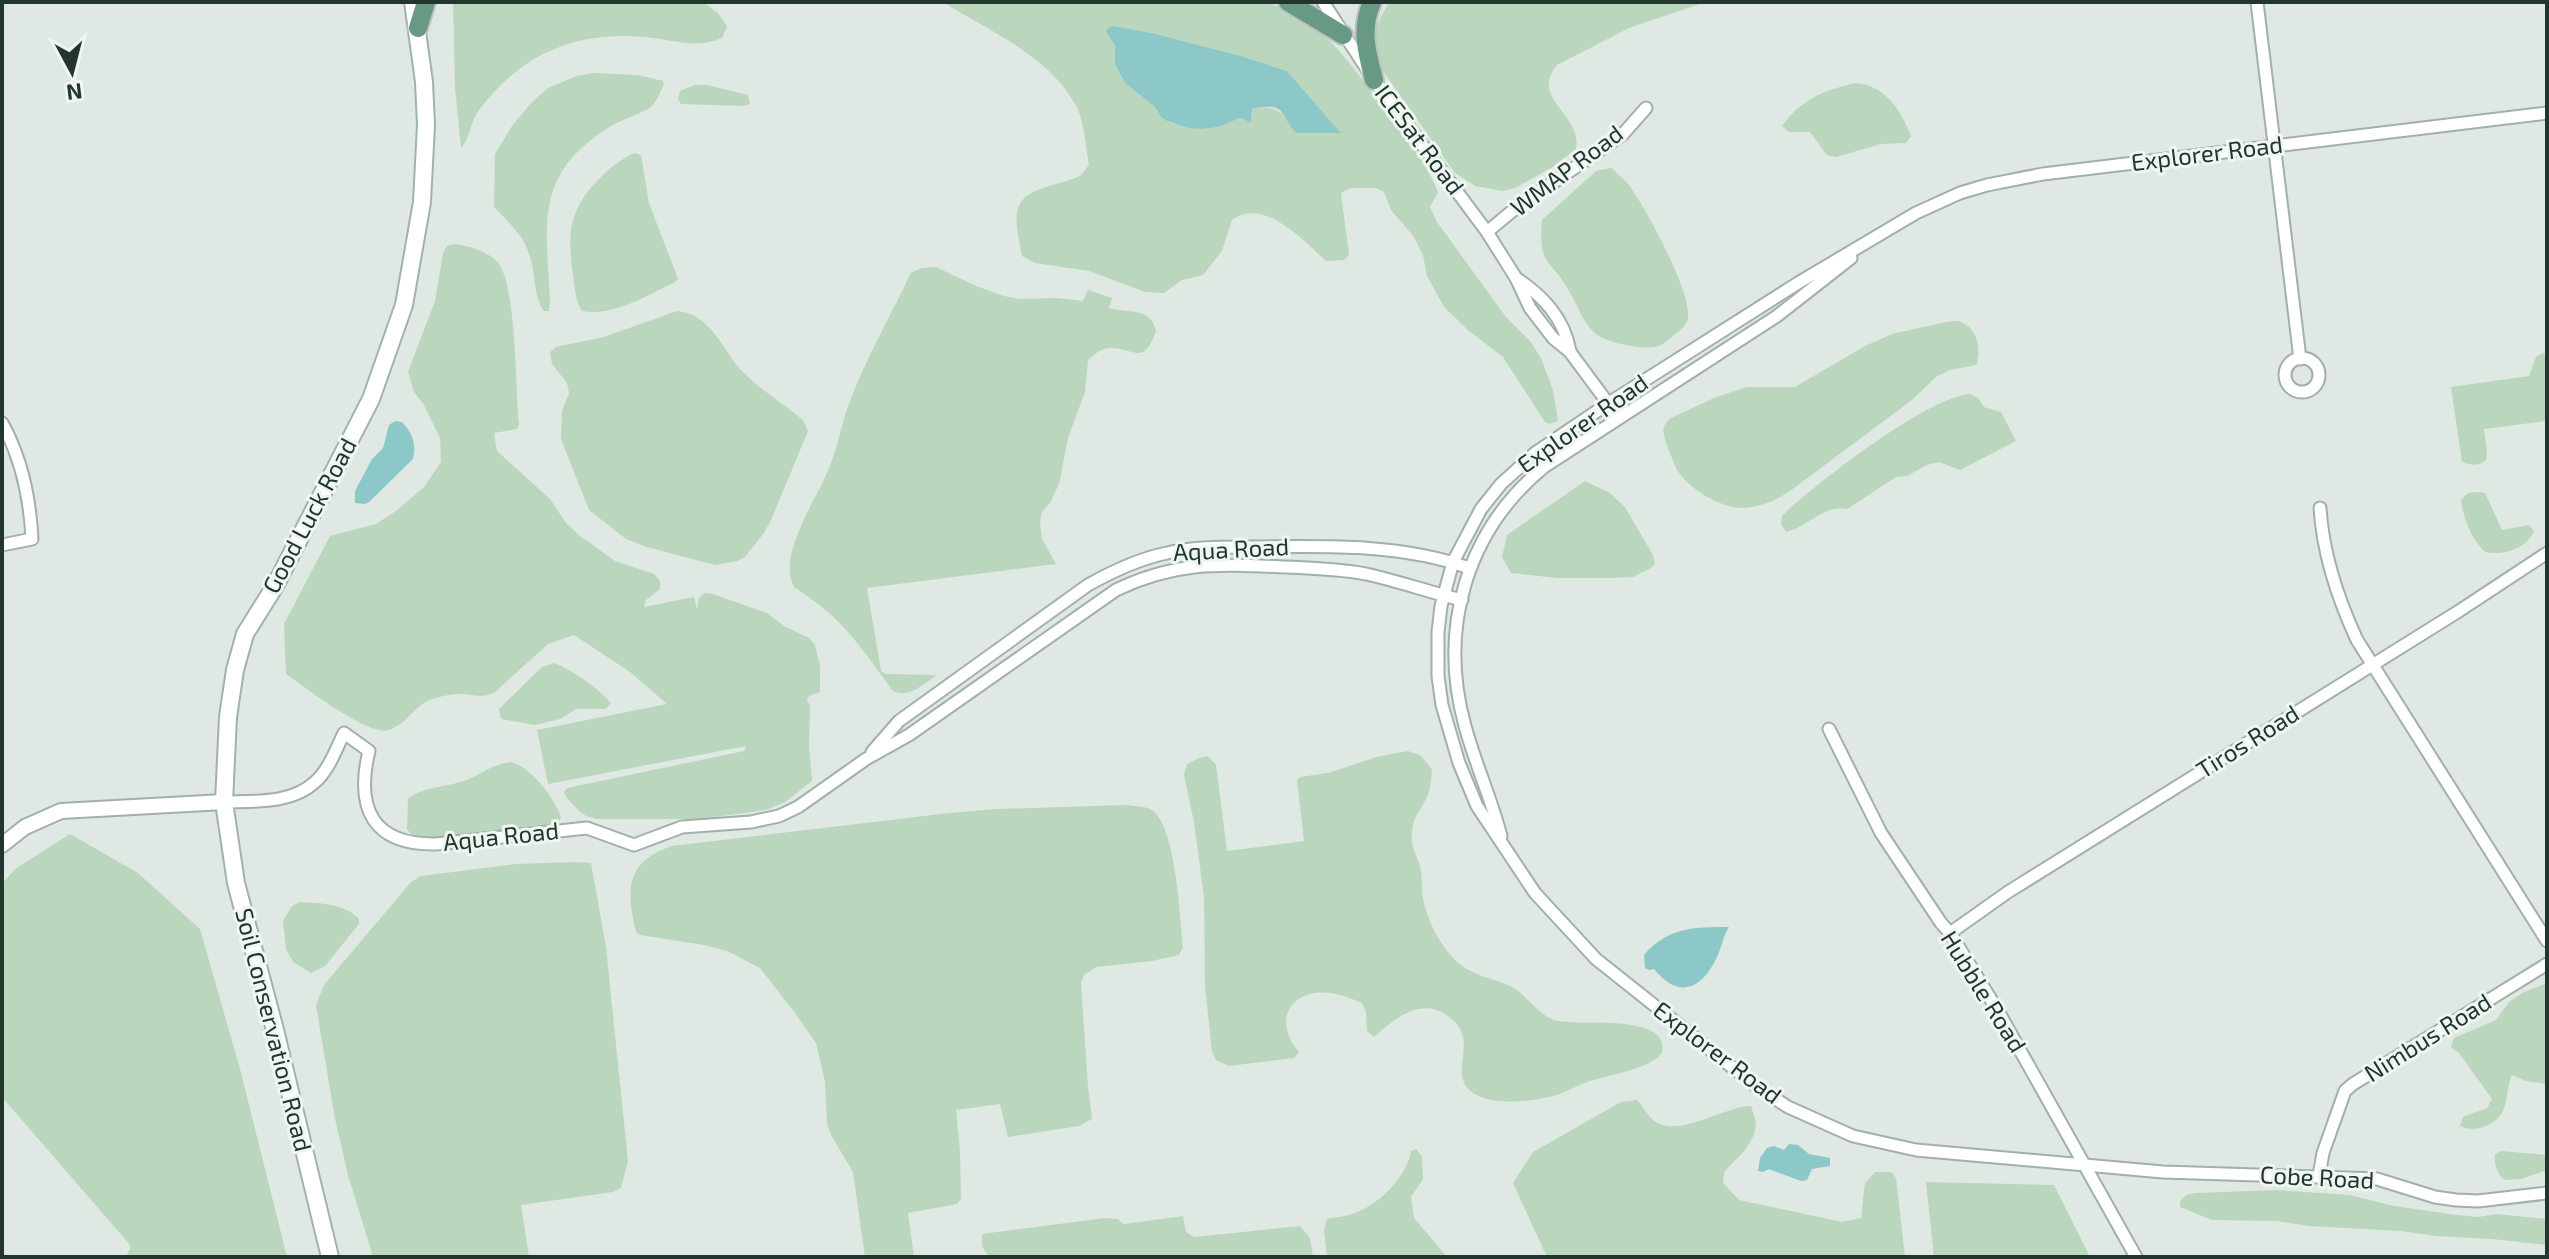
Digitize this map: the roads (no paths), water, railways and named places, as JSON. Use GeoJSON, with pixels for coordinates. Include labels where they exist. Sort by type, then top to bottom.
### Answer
{"type":"FeatureCollection","features":[{"type":"Feature","properties":{"kind":"main road","name":"Good Luck Road"},"geometry":{"type":"LineString","coordinates":[[224,802],[228,717],[235,670],[245,634],[275,586],[371,399],[404,305],[417,237],[425,160],[424,82],[413,2]]}},
{"type":"Feature","properties":{"kind":"main road"},"geometry":{"type":"LineString","coordinates":[[418,28],[426,2]]}},
{"type":"Feature","properties":{"kind":"main road"},"geometry":{"type":"LineString","coordinates":[[1288,2],[1343,35]]}},
{"type":"Feature","properties":{"kind":"main road"},"geometry":{"type":"LineString","coordinates":[[1372,2],[1364,28],[1374,80]]}},
{"type":"Feature","properties":{"kind":"main road","name":"Soil Conservation Road"},"geometry":{"type":"LineString","coordinates":[[224,802],[236,883],[330,1257]]}},
{"type":"Feature","properties":{"kind":"street","name":"ICESat Road"},"geometry":{"type":"LineString","coordinates":[[1323,2],[1374,80],[1487,232],[1516,278],[1530,308],[1553,338],[1570,352],[1619,418]]}},
{"type":"Feature","properties":{"kind":"street"},"geometry":{"type":"LineString","coordinates":[[2257,2],[2300,359]]}},
{"type":"Feature","properties":{"kind":"street","name":"WMAP Road"},"geometry":{"type":"LineString","coordinates":[[1487,232],[1623,134],[1646,108]]}},
{"type":"Feature","properties":{"kind":"street","name":"Explorer Road"},"geometry":{"type":"LineString","coordinates":[[2085,1165],[1953,1154],[1890,1146],[1853,1136],[1788,1107],[1757,1087],[1596,959],[1535,893],[1477,806],[1459,763],[1442,705],[1437,652],[1444,595],[1453,562],[1481,509],[1517,467],[1609,403],[1798,283],[1936,203],[1987,185],[2043,174],[2547,113]]}},
{"type":"Feature","properties":{"kind":"street","name":"Explorer Road"},"geometry":{"type":"LineString","coordinates":[[1505,848],[1492,800],[1465,728],[1455,675],[1455,644],[1469,568],[1495,518],[1525,483],[1544,467],[1777,316],[1879,235]]}},
{"type":"Feature","properties":{"kind":"street"},"geometry":{"type":"LineString","coordinates":[[2,423],[20,459],[31,515],[32,539],[2,545]]}},
{"type":"Feature","properties":{"kind":"street"},"geometry":{"type":"LineString","coordinates":[[2320,508],[2326,558],[2341,607],[2357,640],[2547,941]]}},
{"type":"Feature","properties":{"kind":"street","name":"Aqua Road"},"geometry":{"type":"LineString","coordinates":[[866,759],[899,721],[1088,585],[1142,559],[1200,548],[1310,546],[1383,550],[1453,562],[1469,568]]}},
{"type":"Feature","properties":{"kind":"street","name":"Tiros Road"},"geometry":{"type":"LineString","coordinates":[[1950,933],[2008,892],[2547,553]]}},
{"type":"Feature","properties":{"kind":"street","name":"Aqua Road"},"geometry":{"type":"LineString","coordinates":[[224,802],[293,796],[316,782],[344,733],[369,751],[365,778],[370,816],[376,825],[395,838],[419,845],[587,828],[634,845],[682,827],[720,826],[779,816],[798,807],[866,759],[909,735],[1116,590],[1166,571],[1218,564],[1313,568],[1361,573],[1462,600]]}},
{"type":"Feature","properties":{"kind":"street","name":"Hubble Road"},"geometry":{"type":"LineString","coordinates":[[1829,729],[1881,833],[1950,933],[1998,1011],[2136,1257]]}},
{"type":"Feature","properties":{"kind":"street"},"geometry":{"type":"LineString","coordinates":[[2,845],[25,827],[61,811],[224,802]]}},
{"type":"Feature","properties":{"kind":"street","name":"Nimbus Road"},"geometry":{"type":"LineString","coordinates":[[2319,1176],[2323,1153],[2345,1091],[2547,964]]}},
{"type":"Feature","properties":{"kind":"street","name":"Cobe Road"},"geometry":{"type":"LineString","coordinates":[[2085,1165],[2199,1174],[2377,1179],[2435,1197],[2456,1200],[2478,1201],[2547,1193]]}},
{"type":"Feature","properties":{"kind":"water"},"geometry":{"type":"Polygon","coordinates":[[[1113,26],[1241,56],[1287,71],[1341,133],[1296,133],[1281,112],[1271,107],[1252,109],[1251,123],[1240,118],[1219,127],[1203,129],[1167,121],[1125,83],[1115,64],[1115,45],[1106,32],[1113,26]]]}},
{"type":"Feature","properties":{"kind":"water"},"geometry":{"type":"Polygon","coordinates":[[[395,421],[402,422],[411,434],[413,459],[369,502],[355,503],[355,491],[372,459],[383,448],[389,425],[395,421]]]}},
{"type":"Feature","properties":{"kind":"water"},"geometry":{"type":"Polygon","coordinates":[[[1729,927],[1711,968],[1689,987],[1672,985],[1654,969],[1645,968],[1644,955],[1672,934],[1693,928],[1729,927]]]}},
{"type":"Feature","properties":{"kind":"water"},"geometry":{"type":"Polygon","coordinates":[[[1789,1144],[1798,1145],[1809,1154],[1830,1158],[1830,1166],[1812,1169],[1807,1180],[1801,1181],[1769,1169],[1758,1171],[1760,1158],[1767,1148],[1774,1146],[1784,1150],[1789,1144]]]}}]}
